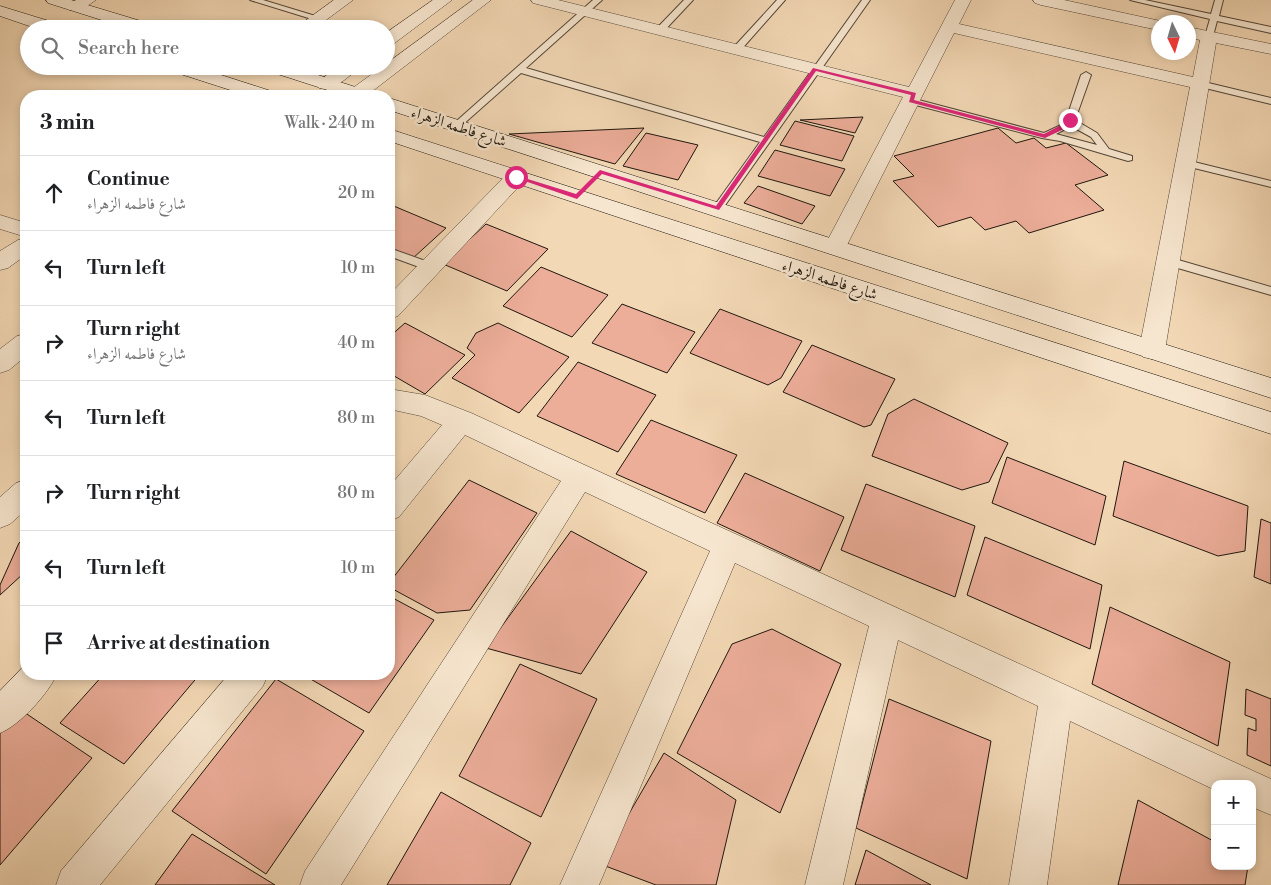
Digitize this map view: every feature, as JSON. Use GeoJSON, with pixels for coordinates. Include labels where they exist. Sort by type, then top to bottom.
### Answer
{"type":"FeatureCollection","features":[{"type":"Feature","properties":{"kind":"street"},"geometry":{"type":"LineString","coordinates":[[54,0],[81,3],[125,20]]}},
{"type":"Feature","properties":{"kind":"street"},"geometry":{"type":"LineString","coordinates":[[315,20],[345,0]]}},
{"type":"Feature","properties":{"kind":"street"},"geometry":{"type":"LineString","coordinates":[[395,35],[444,0]]}},
{"type":"Feature","properties":{"kind":"street"},"geometry":{"type":"LineString","coordinates":[[395,68],[483,0]]}},
{"type":"Feature","properties":{"kind":"street"},"geometry":{"type":"LineString","coordinates":[[539,0],[591,6],[660,30],[815,70],[912,98]]}},
{"type":"Feature","properties":{"kind":"street"},"geometry":{"type":"LineString","coordinates":[[836,247],[963,0]]}},
{"type":"Feature","properties":{"kind":"street"},"geometry":{"type":"LineString","coordinates":[[1041,0],[1151,24]]}},
{"type":"Feature","properties":{"kind":"street"},"geometry":{"type":"LineString","coordinates":[[0,11],[28,20]]}},
{"type":"Feature","properties":{"kind":"street"},"geometry":{"type":"LineString","coordinates":[[949,27],[1200,84]]}},
{"type":"Feature","properties":{"kind":"street"},"geometry":{"type":"LineString","coordinates":[[1196,30],[1212,27],[1271,49]]}},
{"type":"Feature","properties":{"kind":"street"},"geometry":{"type":"LineString","coordinates":[[1152,350],[1212,27]]}},
{"type":"Feature","properties":{"kind":"street"},"geometry":{"type":"LineString","coordinates":[[202,75],[249,90]]}},
{"type":"Feature","properties":{"kind":"street"},"geometry":{"type":"LineString","coordinates":[[298,75],[344,90]]}},
{"type":"Feature","properties":{"kind":"street"},"geometry":{"type":"LineString","coordinates":[[325,84],[338,75]]}},
{"type":"Feature","properties":{"kind":"street"},"geometry":{"type":"LineString","coordinates":[[366,90],[386,75]]}},
{"type":"Feature","properties":{"kind":"street","name":"شارع فاطمه الزهراء"},"geometry":{"type":"LineString","coordinates":[[395,106],[1271,388]]}},
{"type":"Feature","properties":{"kind":"street","name":"شارع فاطمه الزهراء"},"geometry":{"type":"LineString","coordinates":[[395,137],[1271,423]]}},
{"type":"Feature","properties":{"kind":"street"},"geometry":{"type":"LineString","coordinates":[[577,197],[600,172]]}},
{"type":"Feature","properties":{"kind":"street"},"geometry":{"type":"LineString","coordinates":[[395,304],[516,177]]}},
{"type":"Feature","properties":{"kind":"street"},"geometry":{"type":"LineString","coordinates":[[0,222],[20,228]]}},
{"type":"Feature","properties":{"kind":"street"},"geometry":{"type":"LineString","coordinates":[[0,262],[20,248]]}},
{"type":"Feature","properties":{"kind":"street"},"geometry":{"type":"LineString","coordinates":[[0,363],[20,348]]}},
{"type":"Feature","properties":{"kind":"street"},"geometry":{"type":"LineString","coordinates":[[395,400],[425,406],[461,421],[1233,780]]}},
{"type":"Feature","properties":{"kind":"street"},"geometry":{"type":"LineString","coordinates":[[395,501],[461,421]]}},
{"type":"Feature","properties":{"kind":"street"},"geometry":{"type":"LineString","coordinates":[[319,885],[580,476]]}},
{"type":"Feature","properties":{"kind":"street"},"geometry":{"type":"LineString","coordinates":[[0,515],[20,497]]}},
{"type":"Feature","properties":{"kind":"street"},"geometry":{"type":"LineString","coordinates":[[579,885],[728,545]]}},
{"type":"Feature","properties":{"kind":"street"},"geometry":{"type":"LineString","coordinates":[[824,885],[887,619]]}},
{"type":"Feature","properties":{"kind":"street"},"geometry":{"type":"LineString","coordinates":[[0,716],[34,680]]}},
{"type":"Feature","properties":{"kind":"street"},"geometry":{"type":"LineString","coordinates":[[76,885],[246,680]]}},
{"type":"Feature","properties":{"kind":"street"},"geometry":{"type":"LineString","coordinates":[[1028,885],[1056,697]]}},
{"type":"Feature","properties":{"kind":"street"},"geometry":{"type":"LineString","coordinates":[[1256,791],[1271,797]]}},
{"type":"Feature","properties":{"kind":"lane"},"geometry":{"type":"LineString","coordinates":[[254,0],[318,18]]}},
{"type":"Feature","properties":{"kind":"lane"},"geometry":{"type":"LineString","coordinates":[[660,30],[689,0]]}},
{"type":"Feature","properties":{"kind":"lane"},"geometry":{"type":"LineString","coordinates":[[736,50],[781,0]]}},
{"type":"Feature","properties":{"kind":"lane"},"geometry":{"type":"LineString","coordinates":[[717,209],[866,0]]}},
{"type":"Feature","properties":{"kind":"lane"},"geometry":{"type":"LineString","coordinates":[[1134,0],[1212,27],[1271,30]]}},
{"type":"Feature","properties":{"kind":"lane"},"geometry":{"type":"LineString","coordinates":[[1212,27],[1219,0]]}},
{"type":"Feature","properties":{"kind":"lane"},"geometry":{"type":"LineString","coordinates":[[457,125],[591,6]]}},
{"type":"Feature","properties":{"kind":"lane"},"geometry":{"type":"LineString","coordinates":[[519,69],[765,140]]}},
{"type":"Feature","properties":{"kind":"lane"},"geometry":{"type":"LineString","coordinates":[[1045,136],[1064,127],[1070,120],[1086,75]]}},
{"type":"Feature","properties":{"kind":"lane"},"geometry":{"type":"LineString","coordinates":[[1200,84],[1271,101]]}},
{"type":"Feature","properties":{"kind":"lane"},"geometry":{"type":"LineString","coordinates":[[912,98],[1128,158]]}},
{"type":"Feature","properties":{"kind":"lane"},"geometry":{"type":"LineString","coordinates":[[1070,120],[1094,135],[1107,153]]}},
{"type":"Feature","properties":{"kind":"lane"},"geometry":{"type":"LineString","coordinates":[[1186,163],[1271,184]]}},
{"type":"Feature","properties":{"kind":"lane"},"geometry":{"type":"LineString","coordinates":[[395,254],[430,267]]}},
{"type":"Feature","properties":{"kind":"lane"},"geometry":{"type":"LineString","coordinates":[[1168,261],[1271,291]]}},
{"type":"Feature","properties":{"kind":"building"},"geometry":{"type":"Polygon","coordinates":[[[863,117],[855,133],[800,120],[863,117]]]}},
{"type":"Feature","properties":{"kind":"building"},"geometry":{"type":"Polygon","coordinates":[[[795,121],[854,136],[842,161],[780,145],[795,121]]]}},
{"type":"Feature","properties":{"kind":"building"},"geometry":{"type":"Polygon","coordinates":[[[644,128],[615,164],[509,134],[644,128]]]}},
{"type":"Feature","properties":{"kind":"building"},"geometry":{"type":"Polygon","coordinates":[[[998,128],[1016,143],[1034,138],[1046,148],[1066,143],[1108,175],[1075,185],[1104,210],[1029,233],[1016,221],[985,230],[971,217],[938,227],[893,181],[914,176],[894,156],[998,128]]]}},
{"type":"Feature","properties":{"kind":"building"},"geometry":{"type":"Polygon","coordinates":[[[646,133],[698,145],[678,180],[623,166],[646,133]]]}},
{"type":"Feature","properties":{"kind":"building"},"geometry":{"type":"Polygon","coordinates":[[[775,150],[845,169],[830,196],[758,176],[775,150]]]}},
{"type":"Feature","properties":{"kind":"building"},"geometry":{"type":"Polygon","coordinates":[[[758,186],[815,206],[802,224],[744,203],[758,186]]]}},
{"type":"Feature","properties":{"kind":"building"},"geometry":{"type":"Polygon","coordinates":[[[395,207],[446,228],[412,259],[395,252],[395,207]]]}},
{"type":"Feature","properties":{"kind":"building"},"geometry":{"type":"Polygon","coordinates":[[[486,224],[548,249],[507,291],[443,264],[486,224]]]}},
{"type":"Feature","properties":{"kind":"building"},"geometry":{"type":"Polygon","coordinates":[[[541,267],[608,295],[572,337],[503,306],[541,267]]]}},
{"type":"Feature","properties":{"kind":"building"},"geometry":{"type":"Polygon","coordinates":[[[622,304],[695,332],[667,373],[592,343],[622,304]]]}},
{"type":"Feature","properties":{"kind":"building"},"geometry":{"type":"Polygon","coordinates":[[[720,309],[802,341],[781,378],[768,385],[690,353],[720,309]]]}},
{"type":"Feature","properties":{"kind":"building"},"geometry":{"type":"Polygon","coordinates":[[[405,323],[465,355],[425,394],[395,376],[395,332],[405,323]]]}},
{"type":"Feature","properties":{"kind":"building"},"geometry":{"type":"Polygon","coordinates":[[[498,323],[569,357],[519,413],[452,378],[475,355],[467,348],[476,333],[498,323]]]}},
{"type":"Feature","properties":{"kind":"building"},"geometry":{"type":"Polygon","coordinates":[[[812,345],[895,379],[871,425],[864,427],[783,392],[812,345]]]}},
{"type":"Feature","properties":{"kind":"building"},"geometry":{"type":"Polygon","coordinates":[[[578,362],[656,395],[618,452],[537,416],[578,362]]]}},
{"type":"Feature","properties":{"kind":"building"},"geometry":{"type":"Polygon","coordinates":[[[914,399],[1008,443],[989,482],[962,490],[872,456],[888,414],[914,399]]]}},
{"type":"Feature","properties":{"kind":"building"},"geometry":{"type":"Polygon","coordinates":[[[651,420],[737,455],[705,513],[616,474],[651,420]]]}},
{"type":"Feature","properties":{"kind":"building"},"geometry":{"type":"Polygon","coordinates":[[[1007,457],[1106,496],[1095,545],[992,503],[1007,457]]]}},
{"type":"Feature","properties":{"kind":"building"},"geometry":{"type":"Polygon","coordinates":[[[1124,461],[1248,506],[1245,551],[1218,556],[1113,516],[1124,461]]]}},
{"type":"Feature","properties":{"kind":"building"},"geometry":{"type":"Polygon","coordinates":[[[745,473],[844,517],[820,571],[717,523],[745,473]]]}},
{"type":"Feature","properties":{"kind":"building"},"geometry":{"type":"Polygon","coordinates":[[[469,480],[537,513],[470,610],[437,613],[395,590],[395,575],[469,480]]]}},
{"type":"Feature","properties":{"kind":"building"},"geometry":{"type":"Polygon","coordinates":[[[866,484],[975,526],[955,597],[841,550],[866,484]]]}},
{"type":"Feature","properties":{"kind":"building"},"geometry":{"type":"Polygon","coordinates":[[[1261,519],[1271,523],[1271,584],[1254,577],[1261,519]]]}},
{"type":"Feature","properties":{"kind":"building"},"geometry":{"type":"Polygon","coordinates":[[[571,531],[647,572],[581,674],[486,648],[571,531]]]}},
{"type":"Feature","properties":{"kind":"building"},"geometry":{"type":"Polygon","coordinates":[[[985,537],[1102,585],[1090,649],[967,595],[985,537]]]}},
{"type":"Feature","properties":{"kind":"building"},"geometry":{"type":"Polygon","coordinates":[[[19,543],[20,577],[0,595],[0,585],[19,543]]]}},
{"type":"Feature","properties":{"kind":"building"},"geometry":{"type":"Polygon","coordinates":[[[395,599],[434,620],[395,676],[395,599]]]}},
{"type":"Feature","properties":{"kind":"building"},"geometry":{"type":"Polygon","coordinates":[[[1110,607],[1230,662],[1218,746],[1092,684],[1110,607]]]}},
{"type":"Feature","properties":{"kind":"building"},"geometry":{"type":"Polygon","coordinates":[[[772,629],[841,664],[780,813],[677,753],[732,644],[772,629]]]}},
{"type":"Feature","properties":{"kind":"building"},"geometry":{"type":"Polygon","coordinates":[[[520,664],[597,699],[541,817],[459,776],[520,664]]]}},
{"type":"Feature","properties":{"kind":"building"},"geometry":{"type":"Polygon","coordinates":[[[99,680],[195,680],[124,764],[60,723],[99,680]]]}},
{"type":"Feature","properties":{"kind":"building"},"geometry":{"type":"Polygon","coordinates":[[[275,680],[364,731],[266,874],[172,811],[275,680]]]}},
{"type":"Feature","properties":{"kind":"building"},"geometry":{"type":"Polygon","coordinates":[[[312,680],[392,680],[369,713],[312,680]]]}},
{"type":"Feature","properties":{"kind":"building"},"geometry":{"type":"Polygon","coordinates":[[[1246,689],[1271,699],[1271,766],[1247,755],[1248,728],[1256,731],[1256,719],[1245,715],[1246,689]]]}},
{"type":"Feature","properties":{"kind":"building"},"geometry":{"type":"Polygon","coordinates":[[[889,699],[991,741],[967,879],[856,828],[889,699]]]}},
{"type":"Feature","properties":{"kind":"building"},"geometry":{"type":"Polygon","coordinates":[[[15,706],[92,758],[0,865],[0,722],[15,706]]]}},
{"type":"Feature","properties":{"kind":"building"},"geometry":{"type":"Polygon","coordinates":[[[664,753],[736,800],[716,885],[656,885],[600,864],[664,753]]]}},
{"type":"Feature","properties":{"kind":"building"},"geometry":{"type":"Polygon","coordinates":[[[441,792],[531,843],[510,885],[387,885],[441,792]]]}},
{"type":"Feature","properties":{"kind":"building"},"geometry":{"type":"Polygon","coordinates":[[[1138,800],[1211,840],[1211,870],[1247,870],[1245,885],[1118,885],[1138,800]]]}},
{"type":"Feature","properties":{"kind":"building"},"geometry":{"type":"Polygon","coordinates":[[[192,834],[275,885],[155,885],[192,834]]]}},
{"type":"Feature","properties":{"kind":"building"},"geometry":{"type":"Polygon","coordinates":[[[866,850],[931,885],[855,885],[866,850]]]}},
{"type":"Feature","properties":{"kind":"route"},"geometry":{"type":"LineString","coordinates":[[516,177],[577,197],[600,172],[717,209],[815,70],[914,94],[911,101],[1045,136],[1064,127],[1070,120]]}}]}
